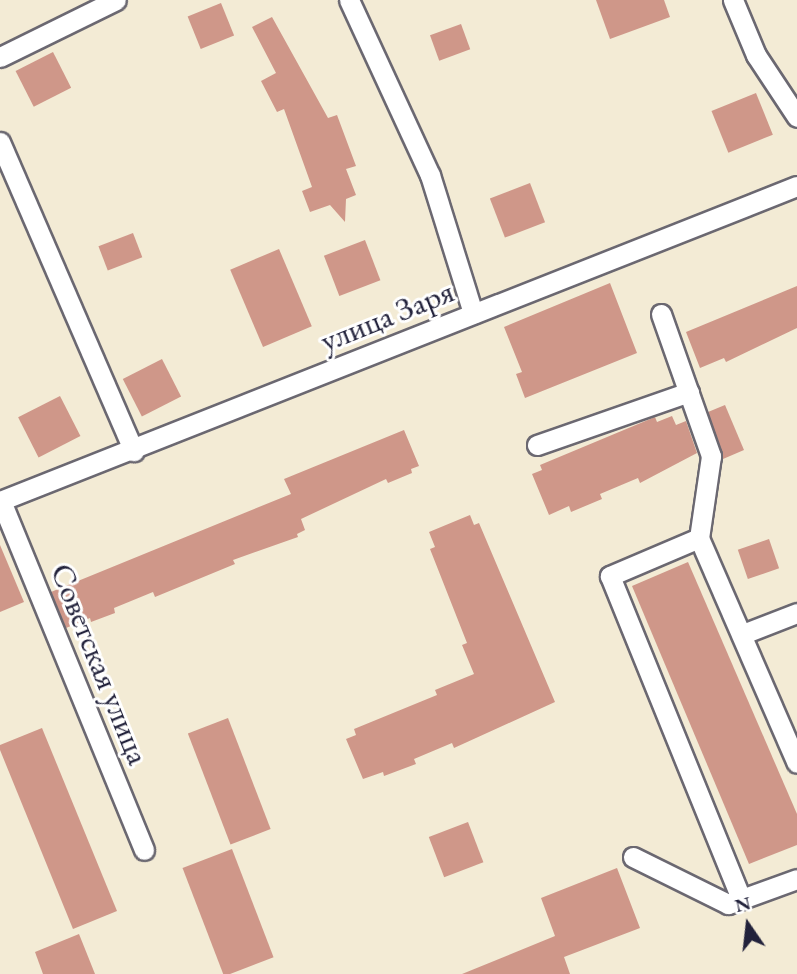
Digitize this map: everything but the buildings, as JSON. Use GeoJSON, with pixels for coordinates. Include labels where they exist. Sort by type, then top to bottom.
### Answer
{"type":"FeatureCollection","features":[{"type":"Feature","properties":{"kind":"street"},"geometry":{"type":"LineString","coordinates":[[0,57],[116,0]]}},
{"type":"Feature","properties":{"kind":"street"},"geometry":{"type":"LineString","coordinates":[[349,0],[430,175],[473,313]]}},
{"type":"Feature","properties":{"kind":"street"},"geometry":{"type":"LineString","coordinates":[[733,0],[756,55],[797,117]]}},
{"type":"Feature","properties":{"kind":"street"},"geometry":{"type":"LineString","coordinates":[[0,142],[134,451]]}},
{"type":"Feature","properties":{"kind":"street","name":"улица Заря"},"geometry":{"type":"LineString","coordinates":[[1,501],[134,451],[473,313],[797,186]]}},
{"type":"Feature","properties":{"kind":"street"},"geometry":{"type":"LineString","coordinates":[[661,314],[711,456],[699,538],[797,763]]}},
{"type":"Feature","properties":{"kind":"street"},"geometry":{"type":"LineString","coordinates":[[537,445],[689,392]]}},
{"type":"Feature","properties":{"kind":"street","name":"Советская улица"},"geometry":{"type":"LineString","coordinates":[[1,501],[144,850]]}},
{"type":"Feature","properties":{"kind":"street"},"geometry":{"type":"LineString","coordinates":[[699,538],[610,576],[741,900]]}},
{"type":"Feature","properties":{"kind":"street"},"geometry":{"type":"LineString","coordinates":[[743,634],[797,613]]}},
{"type":"Feature","properties":{"kind":"street"},"geometry":{"type":"LineString","coordinates":[[633,857],[728,904],[797,879]]}}]}
